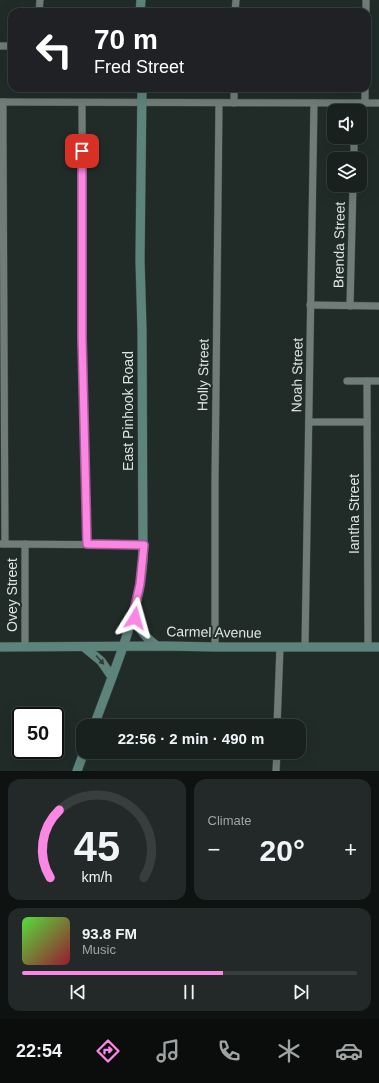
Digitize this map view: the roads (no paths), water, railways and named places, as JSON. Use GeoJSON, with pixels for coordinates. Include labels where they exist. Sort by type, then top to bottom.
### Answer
{"type":"FeatureCollection","features":[{"type":"Feature","properties":{"kind":"main road","name":"East Pinhook Road"},"geometry":{"type":"LineString","coordinates":[[97,719],[134,611],[140,584],[144,545],[140,260],[142,92]]}},
{"type":"Feature","properties":{"kind":"main road"},"geometry":{"type":"LineString","coordinates":[[134,611],[140,630],[156,646]]}},
{"type":"Feature","properties":{"kind":"main road","name":"Carmel Avenue"},"geometry":{"type":"LineString","coordinates":[[0,647],[379,647]]}},
{"type":"Feature","properties":{"kind":"main road"},"geometry":{"type":"LineString","coordinates":[[84,647],[91,651],[101,661],[112,677]]}},
{"type":"Feature","properties":{"kind":"main road"},"geometry":{"type":"LineString","coordinates":[[77,771],[81,759]]}},
{"type":"Feature","properties":{"kind":"street"},"geometry":{"type":"LineString","coordinates":[[366,1],[366,8]]}},
{"type":"Feature","properties":{"kind":"street"},"geometry":{"type":"LineString","coordinates":[[234,92],[234,103]]}},
{"type":"Feature","properties":{"kind":"street"},"geometry":{"type":"LineString","coordinates":[[365,92],[365,103],[379,103]]}},
{"type":"Feature","properties":{"kind":"street"},"geometry":{"type":"LineString","coordinates":[[144,545],[3,544],[2,102],[327,104]]}},
{"type":"Feature","properties":{"kind":"street"},"geometry":{"type":"LineString","coordinates":[[82,103],[82,338],[87,544]]}},
{"type":"Feature","properties":{"kind":"street","name":"Holly Street"},"geometry":{"type":"LineString","coordinates":[[215,647],[215,467],[219,103]]}},
{"type":"Feature","properties":{"kind":"street","name":"Noah Street"},"geometry":{"type":"LineString","coordinates":[[305,647],[314,103]]}},
{"type":"Feature","properties":{"kind":"street","name":"Brenda Street"},"geometry":{"type":"LineString","coordinates":[[350,306],[353,192]]}},
{"type":"Feature","properties":{"kind":"street"},"geometry":{"type":"LineString","coordinates":[[310,305],[379,306]]}},
{"type":"Feature","properties":{"kind":"street"},"geometry":{"type":"LineString","coordinates":[[348,381],[379,381]]}},
{"type":"Feature","properties":{"kind":"street","name":"Iantha Street"},"geometry":{"type":"LineString","coordinates":[[367,381],[368,647]]}},
{"type":"Feature","properties":{"kind":"street"},"geometry":{"type":"LineString","coordinates":[[309,422],[367,422]]}},
{"type":"Feature","properties":{"kind":"street","name":"Ovey Street"},"geometry":{"type":"LineString","coordinates":[[25,544],[26,646]]}},
{"type":"Feature","properties":{"kind":"street"},"geometry":{"type":"LineString","coordinates":[[277,719],[280,647]]}},
{"type":"Feature","properties":{"kind":"street"},"geometry":{"type":"LineString","coordinates":[[276,771],[277,759]]}}]}
